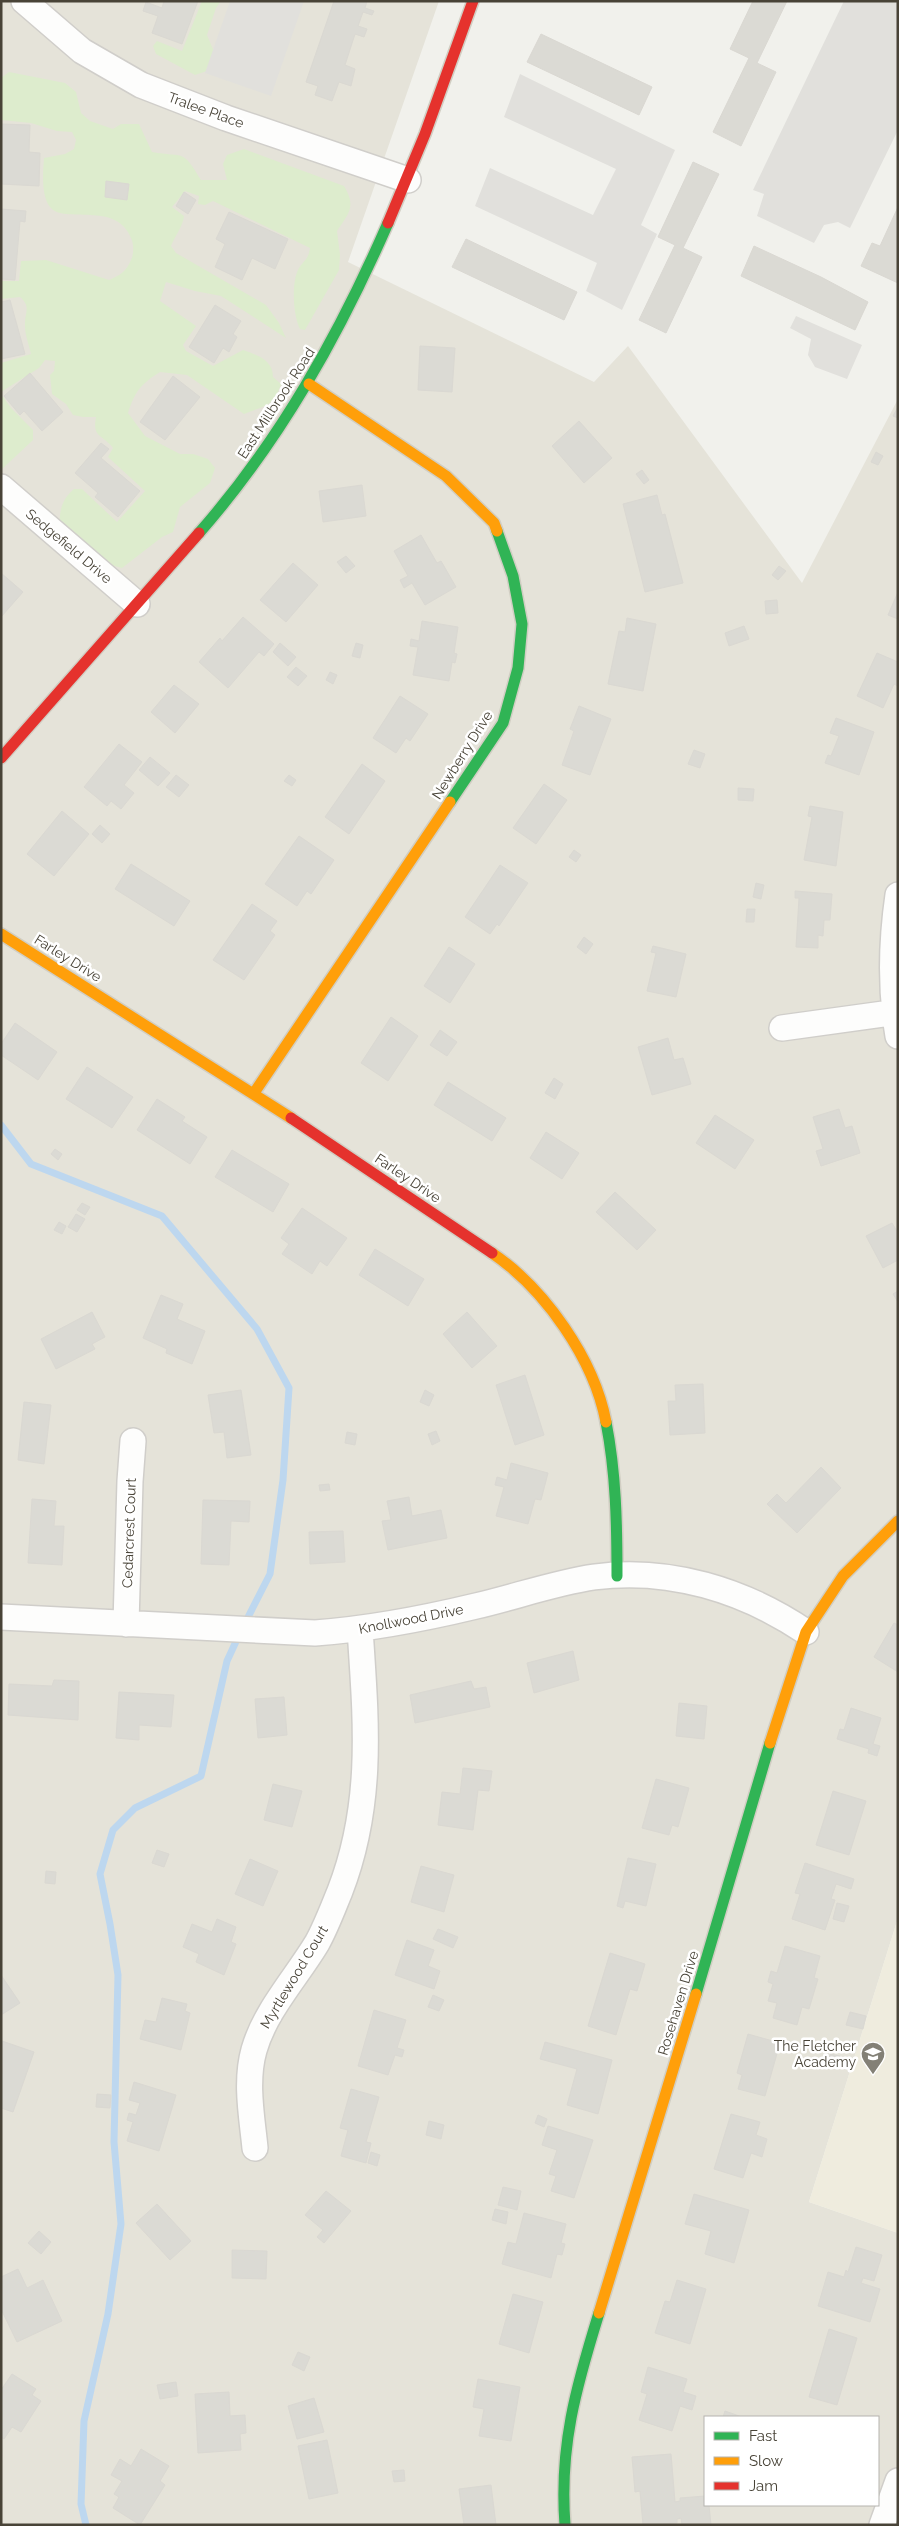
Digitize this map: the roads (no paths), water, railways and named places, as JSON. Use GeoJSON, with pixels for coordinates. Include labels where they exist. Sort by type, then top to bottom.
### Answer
{"type":"FeatureCollection","features":[{"type":"Feature","properties":{"kind":"street","name":"Tralee Place"},"geometry":{"type":"LineString","coordinates":[[24,1],[82,50],[141,85],[226,118],[408,180]]}},
{"type":"Feature","properties":{"kind":"street","name":"East Millbrook Road"},"geometry":{"type":"LineString","coordinates":[[1,758],[235,492],[309,384],[366,278],[408,180],[473,1]]}},
{"type":"Feature","properties":{"kind":"street","name":"Newberry Drive"},"geometry":{"type":"LineString","coordinates":[[254,1093],[502,723],[518,668],[522,624],[513,576],[494,523],[446,476],[309,384]]}},
{"type":"Feature","properties":{"kind":"street","name":"Sedgefield Drive"},"geometry":{"type":"LineString","coordinates":[[1,487],[137,604]]}},
{"type":"Feature","properties":{"kind":"street"},"geometry":{"type":"LineString","coordinates":[[782,1028],[896,1020],[892,937],[898,895]]}},
{"type":"Feature","properties":{"kind":"street","name":"Farley Drive"},"geometry":{"type":"LineString","coordinates":[[1,934],[254,1093],[506,1262],[548,1306],[581,1352],[602,1400],[612,1451],[617,1576]]}},
{"type":"Feature","properties":{"kind":"street","name":"Cedarcrest Court"},"geometry":{"type":"LineString","coordinates":[[126,1624],[133,1441]]}},
{"type":"Feature","properties":{"kind":"street","name":"Rosehaven Drive"},"geometry":{"type":"LineString","coordinates":[[565,2525],[563,2468],[567,2430],[576,2387],[679,2052],[791,1673],[806,1632],[843,1576],[898,1521]]}},
{"type":"Feature","properties":{"kind":"street","name":"Knollwood Drive"},"geometry":{"type":"LineString","coordinates":[[1,1617],[315,1633],[360,1629],[416,1620],[560,1584],[617,1576],[684,1580],[725,1590],[787,1619],[806,1632]]}},
{"type":"Feature","properties":{"kind":"street","name":"Myrtlewood Court"},"geometry":{"type":"LineString","coordinates":[[255,2148],[250,2100],[250,2074],[254,2052],[261,2031],[318,1941],[340,1890],[352,1854],[360,1814],[365,1773],[367,1726],[360,1629]]}},
{"type":"Feature","properties":{"kind":"street"},"geometry":{"type":"LineString","coordinates":[[882,2525],[898,2481]]}},
{"type":"Feature","properties":{"kind":"waterway"},"geometry":{"type":"LineString","coordinates":[[1,1125],[31,1164],[162,1216],[257,1329],[289,1388],[283,1480],[270,1574],[244,1625]]}},
{"type":"Feature","properties":{"kind":"waterway"},"geometry":{"type":"LineString","coordinates":[[86,2525],[81,2504],[84,2421],[108,2314],[121,2224],[114,2142],[118,1975],[100,1874],[113,1830],[135,1808],[201,1776],[227,1661],[239,1635]]}},
{"type":"Feature","properties":{"kind":"place","name":"The Fletcher Academy"},"geometry":{"type":"Point","coordinates":[873,2075]}}]}
